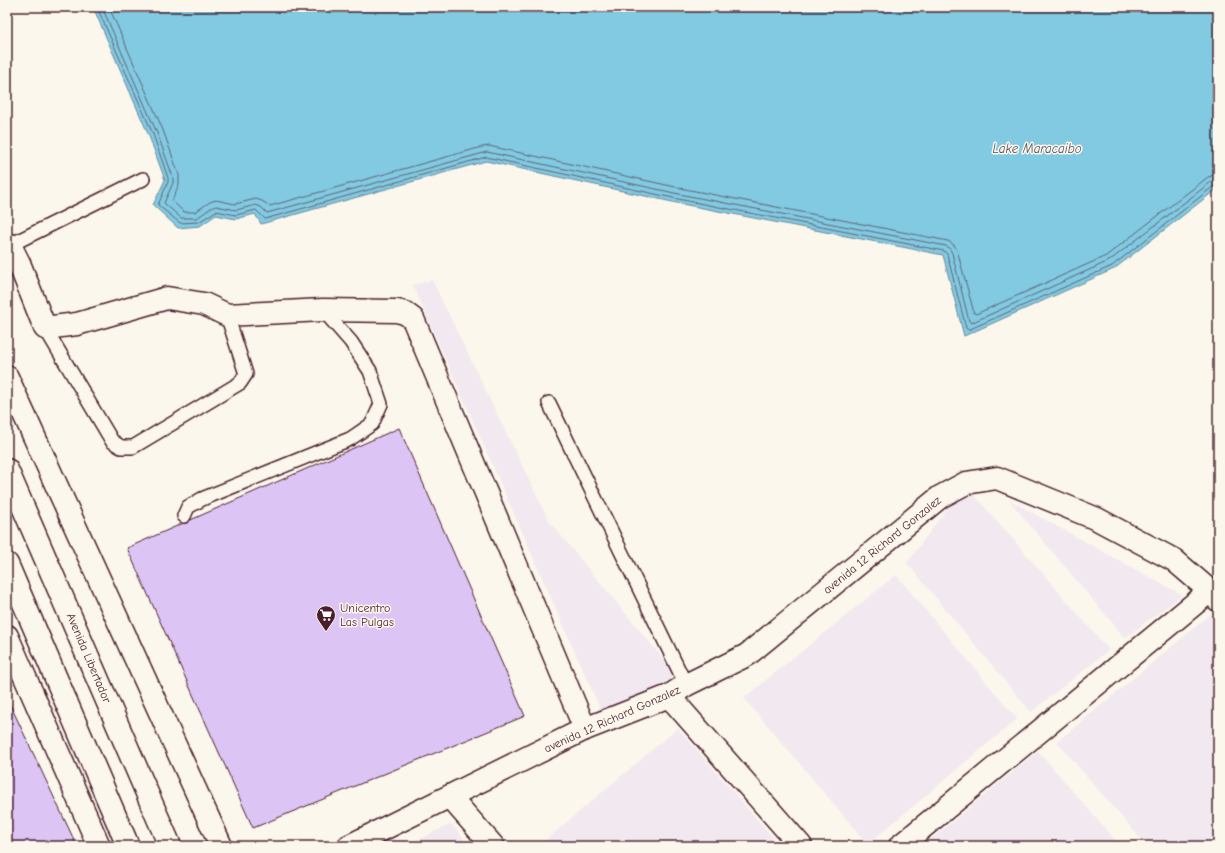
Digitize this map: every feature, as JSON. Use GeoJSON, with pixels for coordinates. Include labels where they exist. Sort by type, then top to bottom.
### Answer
{"type":"FeatureCollection","features":[{"type":"Feature","properties":{"kind":"street"},"geometry":{"type":"LineString","coordinates":[[8,246],[19,263],[45,328],[77,324],[167,298],[204,304],[227,315],[323,310],[397,311],[405,313],[413,319],[586,729]]}},
{"type":"Feature","properties":{"kind":"street"},"geometry":{"type":"LineString","coordinates":[[7,377],[221,846]]}},
{"type":"Feature","properties":{"kind":"street","name":"Avenida Libertador"},"geometry":{"type":"LineString","coordinates":[[7,470],[170,846]]}},
{"type":"Feature","properties":{"kind":"street","name":"avenida 12 Richard Gonzalez"},"geometry":{"type":"LineString","coordinates":[[349,846],[586,729],[677,691],[747,655],[940,497],[966,484],[997,478],[1097,519],[1174,560],[1214,595]]}},
{"type":"Feature","properties":{"kind":"street"},"geometry":{"type":"LineString","coordinates":[[7,564],[128,846]]}},
{"type":"Feature","properties":{"kind":"street"},"geometry":{"type":"LineString","coordinates":[[900,846],[1214,595]]}},
{"type":"Feature","properties":{"kind":"street"},"geometry":{"type":"LineString","coordinates":[[40,642],[10,649],[99,846]]}},
{"type":"Feature","properties":{"kind":"street"},"geometry":{"type":"LineString","coordinates":[[677,691],[801,846]]}},
{"type":"Feature","properties":{"kind":"street"},"geometry":{"type":"LineString","coordinates":[[450,797],[493,846]]}},
{"type":"Feature","properties":{"kind":"lane"},"geometry":{"type":"LineString","coordinates":[[8,246],[143,179]]}},
{"type":"Feature","properties":{"kind":"lane"},"geometry":{"type":"LineString","coordinates":[[184,516],[188,507],[202,499],[350,439],[372,424],[381,404],[370,371],[351,342],[323,310]]}},
{"type":"Feature","properties":{"kind":"lane"},"geometry":{"type":"LineString","coordinates":[[45,328],[112,441],[121,447],[133,447],[240,383],[244,379],[246,374],[227,315]]}},
{"type":"Feature","properties":{"kind":"lane"},"geometry":{"type":"LineString","coordinates":[[549,403],[677,691]]}},
{"type":"Feature","properties":{"kind":"shaded area"},"geometry":{"type":"Polygon","coordinates":[[[432,280],[549,521],[678,677],[602,713],[413,285],[432,280]]]}},
{"type":"Feature","properties":{"kind":"shaded area"},"geometry":{"type":"Polygon","coordinates":[[[965,484],[1109,650],[1031,712],[907,563],[965,484]]]}},
{"type":"Feature","properties":{"kind":"shaded area"},"geometry":{"type":"Polygon","coordinates":[[[1009,500],[1182,595],[1125,638],[1009,500]]]}},
{"type":"Feature","properties":{"kind":"shaded area"},"geometry":{"type":"Polygon","coordinates":[[[896,575],[1017,719],[868,844],[744,698],[896,575]]]}},
{"type":"Feature","properties":{"kind":"shaded area"},"geometry":{"type":"Polygon","coordinates":[[[1211,614],[1218,623],[1218,846],[1147,846],[1057,742],[1211,614]]]}},
{"type":"Feature","properties":{"kind":"shaded area"},"geometry":{"type":"Polygon","coordinates":[[[678,728],[780,846],[539,846],[678,728]]]}},
{"type":"Feature","properties":{"kind":"shaded area"},"geometry":{"type":"Polygon","coordinates":[[[1038,751],[1120,846],[923,846],[1038,751]]]}},
{"type":"Feature","properties":{"kind":"shaded area"},"geometry":{"type":"Polygon","coordinates":[[[451,824],[470,846],[405,846],[451,824]]]}},
{"type":"Feature","properties":{"kind":"water","name":"Lake Maracaibo"},"geometry":{"type":"Polygon","coordinates":[[[93,7],[1218,7],[1218,188],[1114,269],[964,336],[943,255],[677,203],[486,161],[261,224],[255,214],[236,219],[216,215],[200,226],[178,228],[153,205],[165,180],[149,136],[93,7]]]}},
{"type":"Feature","properties":{"kind":"building","name":"Unicentro Las Pulgas"},"geometry":{"type":"Polygon","coordinates":[[[399,428],[525,716],[253,828],[127,548],[399,428]]]}},
{"type":"Feature","properties":{"kind":"building"},"geometry":{"type":"Polygon","coordinates":[[[7,698],[77,846],[7,846],[7,698]]]}},
{"type":"Feature","properties":{"kind":"place","name":"Unicentro Las Pulgas"},"geometry":{"type":"Point","coordinates":[326,632]}}]}
